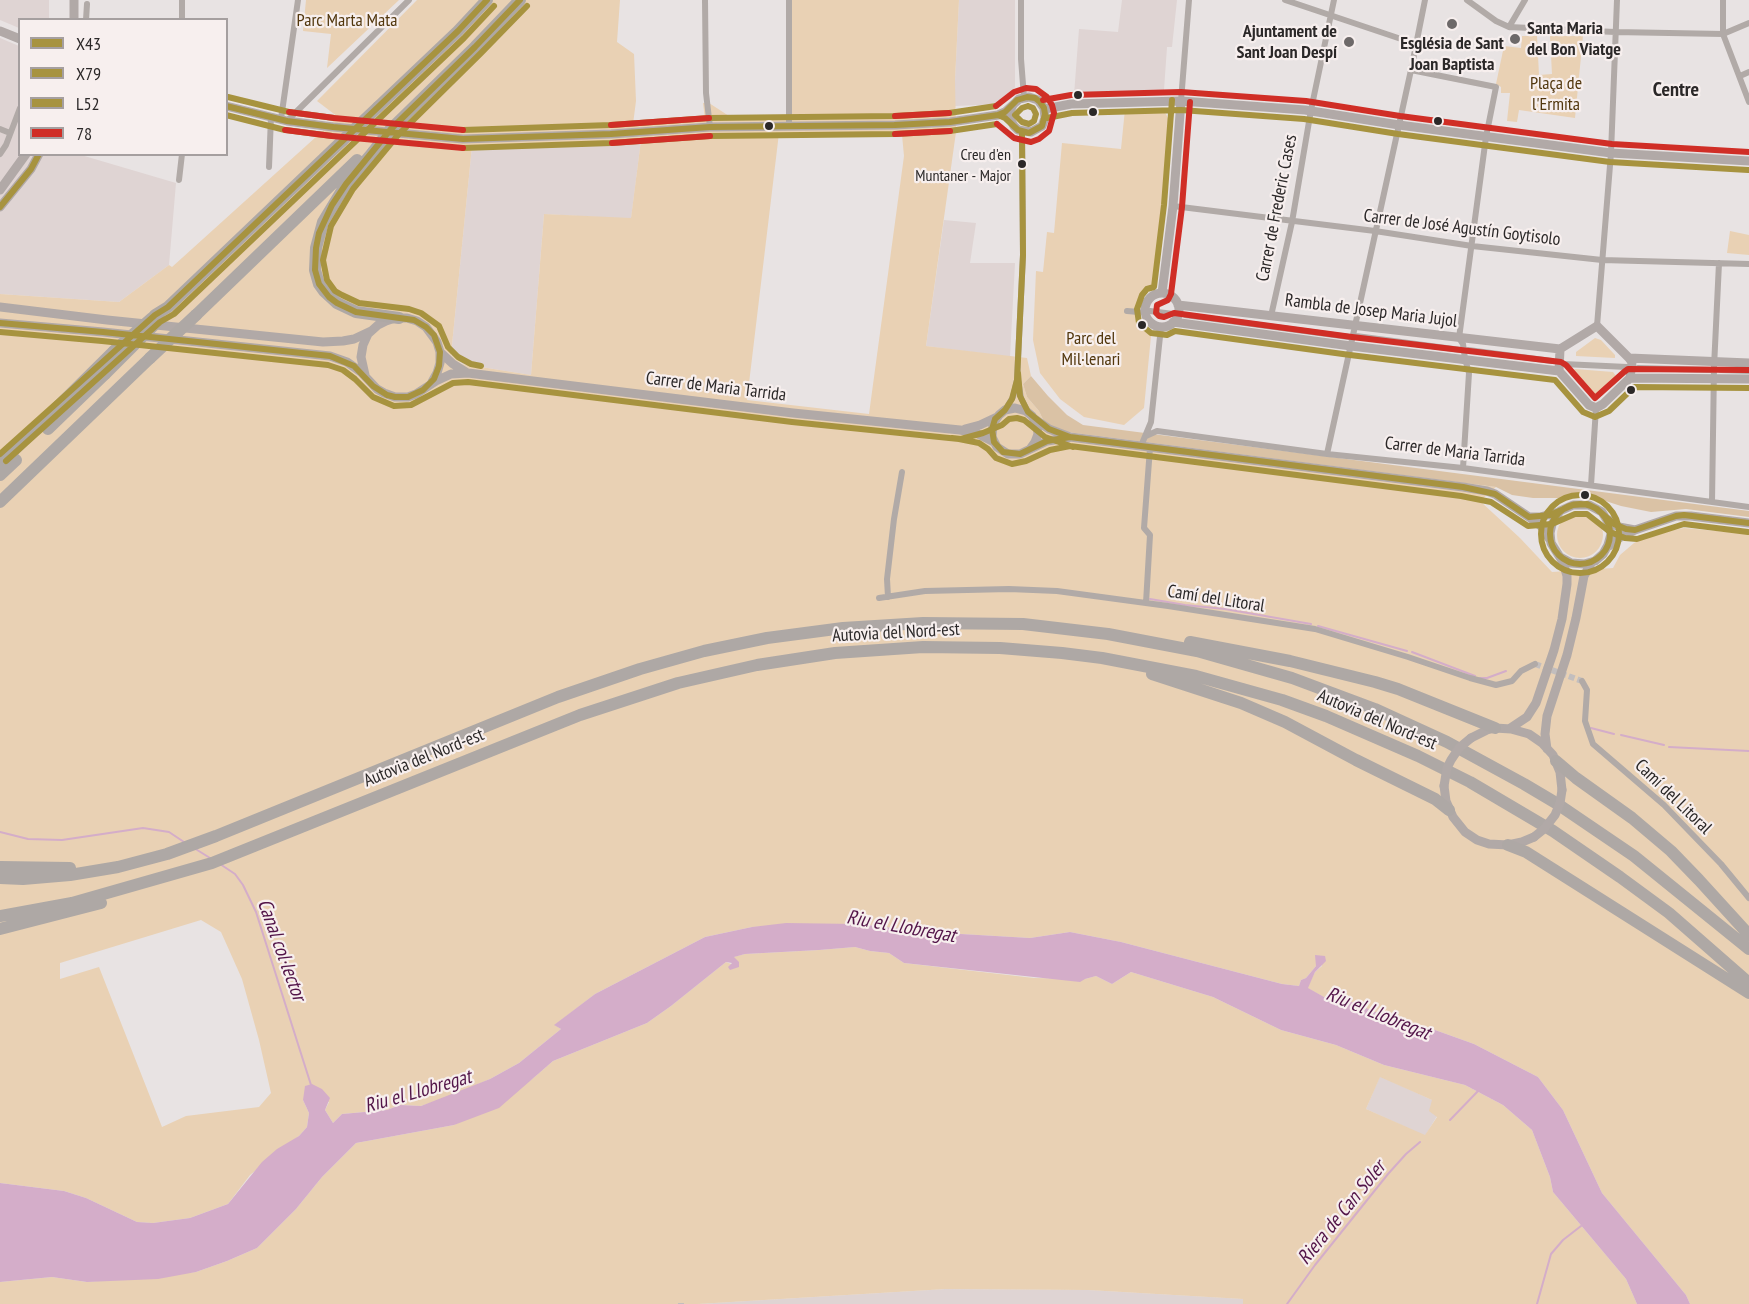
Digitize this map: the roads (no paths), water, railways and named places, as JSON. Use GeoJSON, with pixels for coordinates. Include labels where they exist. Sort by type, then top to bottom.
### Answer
{"type":"FeatureCollection","features":[{"type":"Feature","properties":{"kind":"highway"},"geometry":{"type":"LineString","coordinates":[[0,464],[157,318],[458,31],[487,0]]}},
{"type":"Feature","properties":{"kind":"highway"},"geometry":{"type":"LineString","coordinates":[[0,502],[371,150],[520,0]]}},
{"type":"Feature","properties":{"kind":"highway"},"geometry":{"type":"LineString","coordinates":[[371,150],[346,184],[323,222],[316,248],[315,270],[319,284],[337,303],[356,312],[399,318]]}},
{"type":"Feature","properties":{"kind":"highway"},"geometry":{"type":"LineString","coordinates":[[0,475],[100,372],[114,351],[157,318]]}},
{"type":"Feature","properties":{"kind":"highway"},"geometry":{"type":"LineString","coordinates":[[0,454],[50,408],[100,372]]}},
{"type":"Feature","properties":{"kind":"highway"},"geometry":{"type":"LineString","coordinates":[[0,508],[24,479]]}},
{"type":"Feature","properties":{"kind":"highway","name":"Autovia del Nord-est"},"geometry":{"type":"LineString","coordinates":[[0,878],[58,876],[113,868],[167,854],[584,687],[670,660],[736,644],[843,628],[923,622],[1023,624],[1108,634],[1197,651],[1292,678],[1375,709],[1447,742],[1524,784],[1592,827],[1634,856],[1749,949]]}},
{"type":"Feature","properties":{"kind":"highway"},"geometry":{"type":"LineString","coordinates":[[1108,634],[1201,643],[1353,675],[1398,689],[1495,729]]}},
{"type":"Feature","properties":{"kind":"highway","name":"Autovia del Nord-est"},"geometry":{"type":"LineString","coordinates":[[0,916],[72,903],[165,880],[580,715],[655,690],[719,673],[816,656],[873,650],[923,647],[1009,649],[1102,658],[1196,676],[1282,700],[1346,724],[1439,766],[1545,825],[1669,913],[1749,983]]}},
{"type":"Feature","properties":{"kind":"highway"},"geometry":{"type":"LineString","coordinates":[[1102,658],[1263,712],[1431,797],[1449,810]]}},
{"type":"Feature","properties":{"kind":"highway"},"geometry":{"type":"LineString","coordinates":[[1556,761],[1632,818],[1671,851],[1749,935]]}},
{"type":"Feature","properties":{"kind":"highway"},"geometry":{"type":"LineString","coordinates":[[1508,845],[1527,852],[1749,993]]}},
{"type":"Feature","properties":{"kind":"highway"},"geometry":{"type":"LineString","coordinates":[[0,867],[113,868]]}},
{"type":"Feature","properties":{"kind":"highway"},"geometry":{"type":"LineString","coordinates":[[0,928],[77,910],[165,880]]}},
{"type":"Feature","properties":{"kind":"main road"},"geometry":{"type":"LineString","coordinates":[[74,0],[74,18]]}},
{"type":"Feature","properties":{"kind":"main road"},"geometry":{"type":"LineString","coordinates":[[0,30],[18,38]]}},
{"type":"Feature","properties":{"kind":"main road"},"geometry":{"type":"LineString","coordinates":[[228,106],[280,119],[333,127],[463,139],[710,127],[895,125],[950,122],[998,115],[1005,112],[1017,100],[1029,97],[1036,99],[1045,109],[1045,120],[1033,132],[1022,132],[998,115]]}},
{"type":"Feature","properties":{"kind":"main road"},"geometry":{"type":"LineString","coordinates":[[1045,109],[1071,104],[1181,101],[1311,110],[1399,125],[1611,153],[1749,161]]}},
{"type":"Feature","properties":{"kind":"main road"},"geometry":{"type":"LineString","coordinates":[[1162,293],[1173,206],[1181,101]]}},
{"type":"Feature","properties":{"kind":"main road"},"geometry":{"type":"LineString","coordinates":[[1012,123],[1010,113],[1013,105]]}},
{"type":"Feature","properties":{"kind":"main road"},"geometry":{"type":"LineString","coordinates":[[0,190],[25,156]]}},
{"type":"Feature","properties":{"kind":"main road"},"geometry":{"type":"LineString","coordinates":[[0,207],[31,169],[38,156]]}},
{"type":"Feature","properties":{"kind":"main road"},"geometry":{"type":"LineString","coordinates":[[1162,293],[1172,297],[1175,314],[1166,326],[1155,325],[1149,321],[1146,310],[1149,300],[1162,293]]}},
{"type":"Feature","properties":{"kind":"main road"},"geometry":{"type":"LineString","coordinates":[[0,307],[323,342],[354,339],[386,321],[399,318],[414,320],[426,327],[436,338],[440,352],[438,370],[429,385]]}},
{"type":"Feature","properties":{"kind":"main road","name":"Rambla de Josep Maria Jujol"},"geometry":{"type":"LineString","coordinates":[[1175,314],[1271,316],[1560,349]]}},
{"type":"Feature","properties":{"kind":"main road","name":"Rambla de Josep Maria Jujol"},"geometry":{"type":"LineString","coordinates":[[1175,314],[1561,367]]}},
{"type":"Feature","properties":{"kind":"main road"},"geometry":{"type":"LineString","coordinates":[[0,323],[330,356],[346,362],[366,377]]}},
{"type":"Feature","properties":{"kind":"main road"},"geometry":{"type":"LineString","coordinates":[[1597,326],[1628,362],[1632,362],[1630,378],[1596,408],[1589,405],[1561,367],[1560,349],[1597,326]]}},
{"type":"Feature","properties":{"kind":"main road"},"geometry":{"type":"LineString","coordinates":[[371,331],[364,341],[361,353],[362,365],[370,384],[380,392],[395,397],[408,397],[451,374],[468,373]]}},
{"type":"Feature","properties":{"kind":"main road"},"geometry":{"type":"LineString","coordinates":[[440,352],[453,364],[468,373]]}},
{"type":"Feature","properties":{"kind":"main road","name":"Rambla de Josep Maria Jujol"},"geometry":{"type":"LineString","coordinates":[[1628,362],[1716,370],[1749,379]]}},
{"type":"Feature","properties":{"kind":"main road","name":"Rambla de Josep Maria Jujol"},"geometry":{"type":"LineString","coordinates":[[1630,378],[1716,370],[1749,363]]}},
{"type":"Feature","properties":{"kind":"main road","name":"Carrer de Maria Tarrida"},"geometry":{"type":"LineString","coordinates":[[468,373],[793,413],[960,430],[976,433],[994,442]]}},
{"type":"Feature","properties":{"kind":"main road"},"geometry":{"type":"LineString","coordinates":[[1018,409],[1030,415],[1037,425],[1038,434],[1030,449],[1020,454],[1010,454],[1001,450],[994,442],[992,429],[997,417],[1005,410],[1018,409]]}},
{"type":"Feature","properties":{"kind":"main road","name":"Carrer de Maria Tarrida"},"geometry":{"type":"LineString","coordinates":[[1030,415],[1049,429],[1070,437],[1463,487],[1495,494],[1542,527],[1550,540]]}},
{"type":"Feature","properties":{"kind":"main road","name":"Carrer de Maria Tarrida"},"geometry":{"type":"LineString","coordinates":[[960,430],[980,425],[997,417]]}},
{"type":"Feature","properties":{"kind":"main road","name":"Carrer de Maria Tarrida"},"geometry":{"type":"LineString","coordinates":[[1030,449],[1047,441],[1070,437]]}},
{"type":"Feature","properties":{"kind":"main road"},"geometry":{"type":"LineString","coordinates":[[1529,517],[1540,517],[1560,512],[1570,506],[1584,504],[1597,509],[1618,527],[1635,530]]}},
{"type":"Feature","properties":{"kind":"main road"},"geometry":{"type":"LineString","coordinates":[[1509,729],[1527,717],[1533,709],[1554,650],[1562,619],[1567,584],[1565,567],[1550,540],[1551,524],[1560,512]]}},
{"type":"Feature","properties":{"kind":"main road"},"geometry":{"type":"LineString","coordinates":[[1547,748],[1545,723],[1567,655],[1584,576],[1592,562],[1617,539],[1635,530],[1676,516],[1749,523]]}},
{"type":"Feature","properties":{"kind":"main road"},"geometry":{"type":"LineString","coordinates":[[1607,519],[1611,534],[1607,548]]}},
{"type":"Feature","properties":{"kind":"main road"},"geometry":{"type":"LineString","coordinates":[[1560,557],[1575,564],[1592,562]]}},
{"type":"Feature","properties":{"kind":"main road"},"geometry":{"type":"LineString","coordinates":[[1509,729],[1529,734],[1547,748],[1556,761],[1562,779],[1562,790],[1555,815],[1544,829],[1534,837],[1522,842],[1495,845],[1477,840],[1461,828],[1449,810],[1444,786],[1447,768],[1459,748],[1471,738],[1487,730],[1509,729]]}},
{"type":"Feature","properties":{"kind":"street"},"geometry":{"type":"LineString","coordinates":[[182,0],[182,18]]}},
{"type":"Feature","properties":{"kind":"street"},"geometry":{"type":"LineString","coordinates":[[269,167],[280,119],[298,0]]}},
{"type":"Feature","properties":{"kind":"street"},"geometry":{"type":"LineString","coordinates":[[280,119],[409,0]]}},
{"type":"Feature","properties":{"kind":"street"},"geometry":{"type":"LineString","coordinates":[[705,0],[706,93],[710,127]]}},
{"type":"Feature","properties":{"kind":"street"},"geometry":{"type":"LineString","coordinates":[[789,0],[789,125]]}},
{"type":"Feature","properties":{"kind":"street"},"geometry":{"type":"LineString","coordinates":[[1021,0],[1020,59],[1024,98]]}},
{"type":"Feature","properties":{"kind":"street"},"geometry":{"type":"LineString","coordinates":[[1181,101],[1189,0]]}},
{"type":"Feature","properties":{"kind":"street"},"geometry":{"type":"LineString","coordinates":[[1285,0],[1416,44]]}},
{"type":"Feature","properties":{"kind":"street","name":"Carrer de Frederic Cases"},"geometry":{"type":"LineString","coordinates":[[1271,316],[1292,222],[1311,110],[1334,0]]}},
{"type":"Feature","properties":{"kind":"street"},"geometry":{"type":"LineString","coordinates":[[1327,454],[1425,0]]}},
{"type":"Feature","properties":{"kind":"street"},"geometry":{"type":"LineString","coordinates":[[1467,0],[1496,21],[1509,27],[1723,34],[1749,23]]}},
{"type":"Feature","properties":{"kind":"street"},"geometry":{"type":"LineString","coordinates":[[1509,27],[1525,0]]}},
{"type":"Feature","properties":{"kind":"street"},"geometry":{"type":"LineString","coordinates":[[1597,326],[1611,153],[1617,0]]}},
{"type":"Feature","properties":{"kind":"street"},"geometry":{"type":"LineString","coordinates":[[1723,0],[1723,34],[1749,102]]}},
{"type":"Feature","properties":{"kind":"street"},"geometry":{"type":"LineString","coordinates":[[86,18],[87,4]]}},
{"type":"Feature","properties":{"kind":"street"},"geometry":{"type":"LineString","coordinates":[[1411,70],[1496,87],[1486,137],[1459,338],[1463,344],[1469,373],[1463,468]]}},
{"type":"Feature","properties":{"kind":"street"},"geometry":{"type":"LineString","coordinates":[[1740,76],[1749,72]]}},
{"type":"Feature","properties":{"kind":"street"},"geometry":{"type":"LineString","coordinates":[[0,154],[18,113]]}},
{"type":"Feature","properties":{"kind":"street"},"geometry":{"type":"LineString","coordinates":[[0,129],[10,133]]}},
{"type":"Feature","properties":{"kind":"street"},"geometry":{"type":"LineString","coordinates":[[1005,410],[1013,397],[1017,380],[1023,255],[1022,132]]}},
{"type":"Feature","properties":{"kind":"street"},"geometry":{"type":"LineString","coordinates":[[179,180],[182,156]]}},
{"type":"Feature","properties":{"kind":"street","name":"Carrer de José Agustín Goytisolo"},"geometry":{"type":"LineString","coordinates":[[1173,206],[1375,231],[1472,246],[1602,260],[1749,264]]}},
{"type":"Feature","properties":{"kind":"street"},"geometry":{"type":"LineString","coordinates":[[1712,502],[1719,263]]}},
{"type":"Feature","properties":{"kind":"street"},"geometry":{"type":"LineString","coordinates":[[1127,311],[1139,312]]}},
{"type":"Feature","properties":{"kind":"street","name":"Rambla de Josep Maria Jujol"},"geometry":{"type":"LineString","coordinates":[[1150,311],[1175,314]]}},
{"type":"Feature","properties":{"kind":"street","name":"Rambla de Josep Maria Jujol"},"geometry":{"type":"LineString","coordinates":[[1185,315],[1352,340]]}},
{"type":"Feature","properties":{"kind":"street"},"geometry":{"type":"LineString","coordinates":[[1146,603],[1150,535],[1144,528],[1145,447],[1151,422],[1161,327]]}},
{"type":"Feature","properties":{"kind":"street","name":"Rambla de Josep Maria Jujol"},"geometry":{"type":"LineString","coordinates":[[1465,353],[1552,361]]}},
{"type":"Feature","properties":{"kind":"street","name":"Rambla de Josep Maria Jujol"},"geometry":{"type":"LineString","coordinates":[[1561,367],[1628,362]]}},
{"type":"Feature","properties":{"kind":"street","name":"Rambla de Josep Maria Jujol"},"geometry":{"type":"LineString","coordinates":[[1638,368],[1749,371]]}},
{"type":"Feature","properties":{"kind":"street"},"geometry":{"type":"LineString","coordinates":[[1017,380],[1021,398],[1030,415]]}},
{"type":"Feature","properties":{"kind":"street"},"geometry":{"type":"LineString","coordinates":[[1591,485],[1596,408]]}},
{"type":"Feature","properties":{"kind":"street"},"geometry":{"type":"LineString","coordinates":[[1146,436],[1157,431],[1151,422]]}},
{"type":"Feature","properties":{"kind":"street","name":"Carrer de Maria Tarrida"},"geometry":{"type":"LineString","coordinates":[[1157,431],[1327,454],[1463,468],[1749,507]]}},
{"type":"Feature","properties":{"kind":"street"},"geometry":{"type":"LineString","coordinates":[[888,597],[887,579],[902,472]]}},
{"type":"Feature","properties":{"kind":"street","name":"Camí del Litoral"},"geometry":{"type":"LineString","coordinates":[[879,598],[925,591],[1009,589],[1057,591],[1146,603],[1315,629],[1496,685],[1512,681],[1521,671],[1535,664]]}},
{"type":"Feature","properties":{"kind":"street","name":"Camí del Litoral"},"geometry":{"type":"LineString","coordinates":[[1582,681],[1587,690],[1585,721],[1593,744],[1664,805],[1721,864],[1749,898]]}},
{"type":"Feature","properties":{"kind":"water","name":"Riu el Llobregat"},"geometry":{"type":"Polygon","coordinates":[[[786,923],[857,924],[902,929],[930,928],[961,934],[1030,938],[1070,932],[1121,942],[1282,984],[1299,986],[1301,980],[1306,978],[1316,966],[1315,955],[1325,956],[1326,961],[1315,972],[1308,988],[1333,1002],[1342,998],[1390,1018],[1435,1030],[1474,1044],[1538,1077],[1563,1110],[1602,1193],[1686,1295],[1690,1304],[1637,1304],[1626,1279],[1553,1192],[1550,1177],[1532,1130],[1503,1105],[1465,1085],[1384,1065],[1336,1045],[1281,1030],[1213,997],[1131,972],[1112,984],[1096,976],[1080,982],[904,963],[889,953],[855,947],[745,954],[734,957],[739,962],[739,967],[730,970],[728,967],[732,963],[726,962],[647,1023],[553,1061],[499,1108],[454,1125],[356,1143],[257,1248],[227,1261],[196,1272],[158,1279],[87,1282],[52,1277],[0,1282],[0,1183],[64,1191],[86,1198],[137,1222],[153,1223],[190,1218],[228,1204],[262,1162],[277,1149],[299,1136],[307,1127],[309,1113],[303,1100],[305,1086],[312,1084],[322,1089],[330,1098],[325,1110],[333,1123],[342,1114],[387,1110],[400,1105],[421,1106],[490,1079],[519,1063],[561,1029],[554,1025],[595,994],[705,937],[752,927],[786,923]]]}},
{"type":"Feature","properties":{"kind":"waterway"},"geometry":{"type":"LineString","coordinates":[[1150,599],[1311,624]]}},
{"type":"Feature","properties":{"kind":"waterway"},"geometry":{"type":"LineString","coordinates":[[1318,626],[1407,651]]}},
{"type":"Feature","properties":{"kind":"waterway"},"geometry":{"type":"LineString","coordinates":[[1412,652],[1475,676]]}},
{"type":"Feature","properties":{"kind":"waterway"},"geometry":{"type":"LineString","coordinates":[[1480,678],[1487,678],[1506,671]]}},
{"type":"Feature","properties":{"kind":"waterway"},"geometry":{"type":"LineString","coordinates":[[1591,728],[1614,734]]}},
{"type":"Feature","properties":{"kind":"waterway"},"geometry":{"type":"LineString","coordinates":[[1621,735],[1664,745]]}},
{"type":"Feature","properties":{"kind":"waterway"},"geometry":{"type":"LineString","coordinates":[[1669,747],[1749,751]]}},
{"type":"Feature","properties":{"kind":"waterway","name":"Canal col·lector"},"geometry":{"type":"LineString","coordinates":[[0,832],[28,839],[62,840],[143,828],[169,832],[184,842]]}},
{"type":"Feature","properties":{"kind":"waterway","name":"Canal col·lector"},"geometry":{"type":"LineString","coordinates":[[194,848],[210,858]]}},
{"type":"Feature","properties":{"kind":"waterway","name":"Canal col·lector"},"geometry":{"type":"LineString","coordinates":[[220,864],[235,874],[256,912],[311,1085]]}},
{"type":"Feature","properties":{"kind":"waterway","name":"Riera de Can Soler"},"geometry":{"type":"LineString","coordinates":[[1450,1120],[1479,1090]]}},
{"type":"Feature","properties":{"kind":"waterway","name":"Riera de Can Soler"},"geometry":{"type":"LineString","coordinates":[[1287,1304],[1315,1265],[1388,1174],[1420,1142]]}},
{"type":"Feature","properties":{"kind":"waterway"},"geometry":{"type":"LineString","coordinates":[[1537,1304],[1551,1254],[1563,1240],[1581,1226]]}},
{"type":"Feature","properties":{"kind":"tunnel"},"geometry":{"type":"LineString","coordinates":[[1535,664],[1582,681]]}},
{"type":"Feature","properties":{"kind":"place","name":"Església de Sant Joan Baptista"},"geometry":{"type":"Point","coordinates":[1452,24]}},
{"type":"Feature","properties":{"kind":"place","name":"Santa Maria del Bon Viatge"},"geometry":{"type":"Point","coordinates":[1515,39]}},
{"type":"Feature","properties":{"kind":"place","name":"Ajuntament de Sant Joan Despí"},"geometry":{"type":"Point","coordinates":[1349,42]}},
{"type":"Feature","properties":{"kind":"place","name":"Creu d'en Muntaner - Major"},"geometry":{"type":"Point","coordinates":[1022,164]}},
{"type":"Feature","properties":{"kind":"district","name":"Centre"},"geometry":{"type":"Point","coordinates":[1676,90]}},
{"type":"Feature","properties":{"kind":"park label","name":"Parc Marta Mata"},"geometry":{"type":"Point","coordinates":[347,21]}},
{"type":"Feature","properties":{"kind":"park label","name":"Plaça de l'Ermita"},"geometry":{"type":"Point","coordinates":[1556,94]}},
{"type":"Feature","properties":{"kind":"park label","name":"Parc del Mil·lenari"},"geometry":{"type":"Point","coordinates":[1091,349]}}]}
